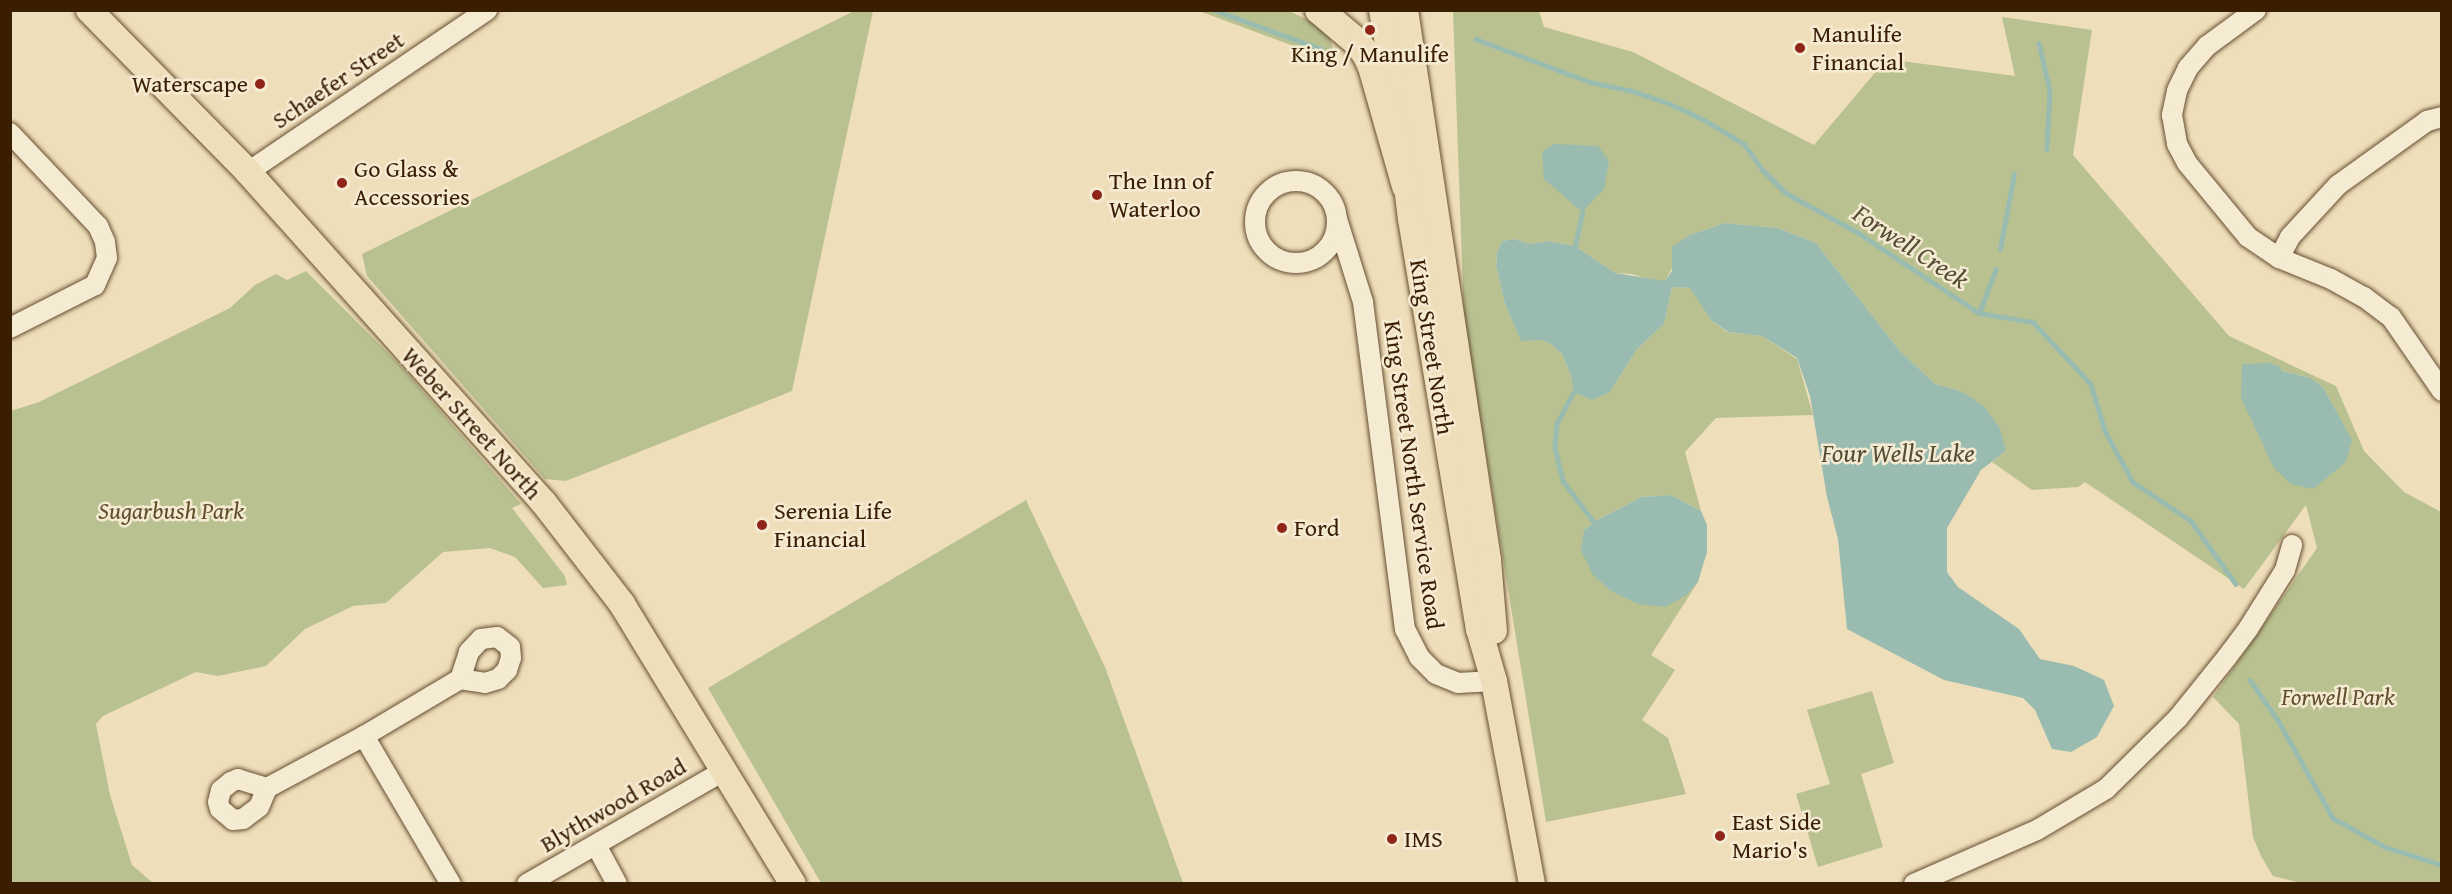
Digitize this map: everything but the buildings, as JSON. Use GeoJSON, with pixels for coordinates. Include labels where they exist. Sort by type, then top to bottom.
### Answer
{"type":"FeatureCollection","features":[{"type":"Feature","properties":{"kind":"highway"},"geometry":{"type":"LineString","coordinates":[[1319,10],[1358,42],[1366,54],[1372,67],[1406,186]]}},
{"type":"Feature","properties":{"kind":"main road","name":"Weber Street North"},"geometry":{"type":"LineString","coordinates":[[89,10],[248,172],[544,502],[622,604],[726,770],[793,884]]}},
{"type":"Feature","properties":{"kind":"main road","name":"King Street North"},"geometry":{"type":"LineString","coordinates":[[1382,10],[1394,79],[1406,186],[1479,630],[1494,681],[1532,884]]}},
{"type":"Feature","properties":{"kind":"main road","name":"King Street North"},"geometry":{"type":"LineString","coordinates":[[1405,10],[1488,560],[1494,622],[1494,681]]}},
{"type":"Feature","properties":{"kind":"street","name":"Schaefer Street"},"geometry":{"type":"LineString","coordinates":[[248,172],[487,10]]}},
{"type":"Feature","properties":{"kind":"street"},"geometry":{"type":"LineString","coordinates":[[2256,10],[2207,46],[2188,68],[2177,91],[2172,115],[2177,144],[2187,163],[2248,237],[2279,258],[2331,279],[2364,297],[2391,317],[2442,391]]}},
{"type":"Feature","properties":{"kind":"street"},"geometry":{"type":"LineString","coordinates":[[2279,258],[2290,237],[2338,186],[2427,121],[2442,117]]}},
{"type":"Feature","properties":{"kind":"street"},"geometry":{"type":"LineString","coordinates":[[10,133],[98,226],[105,242],[107,258],[95,285],[10,328]]}},
{"type":"Feature","properties":{"kind":"street","name":"King Street North Service Road"},"geometry":{"type":"LineString","coordinates":[[1337,219],[1336,234],[1329,246],[1321,255],[1301,263],[1280,260],[1267,253],[1255,231],[1254,216],[1259,202],[1277,185],[1291,181],[1305,182],[1321,189],[1331,200],[1337,219],[1362,302],[1405,629],[1419,657],[1436,674],[1458,683],[1494,681]]}},
{"type":"Feature","properties":{"kind":"street"},"geometry":{"type":"LineString","coordinates":[[1914,884],[2037,830],[2106,789],[2178,718],[2227,657],[2248,629],[2285,570],[2292,545]]}},
{"type":"Feature","properties":{"kind":"street"},"geometry":{"type":"LineString","coordinates":[[267,788],[364,736],[460,679]]}},
{"type":"Feature","properties":{"kind":"street"},"geometry":{"type":"LineString","coordinates":[[364,736],[451,884]]}},
{"type":"Feature","properties":{"kind":"street","name":"Blythwood Road"},"geometry":{"type":"LineString","coordinates":[[526,884],[726,770]]}},
{"type":"Feature","properties":{"kind":"street"},"geometry":{"type":"LineString","coordinates":[[596,845],[616,884]]}},
{"type":"Feature","properties":{"kind":"green space"},"geometry":{"type":"Polygon","coordinates":[[[854,11],[873,11],[792,391],[566,481],[545,479],[367,276],[362,254],[854,11]]]}},
{"type":"Feature","properties":{"kind":"green space"},"geometry":{"type":"Polygon","coordinates":[[[1199,11],[1289,11],[1327,29],[1337,62],[1199,11]]]}},
{"type":"Feature","properties":{"kind":"green space","name":"Forwell Park"},"geometry":{"type":"Polygon","coordinates":[[[1453,11],[1539,11],[1544,27],[1633,52],[1814,145],[1878,69],[1901,61],[2015,76],[2002,17],[2092,30],[2073,155],[2229,336],[2336,386],[2364,451],[2404,492],[2441,512],[2441,883],[2304,884],[2273,876],[2253,837],[2239,724],[2213,697],[2317,548],[2306,505],[2244,589],[2085,482],[2078,487],[2032,490],[1992,462],[2006,451],[1961,391],[1935,384],[1899,350],[1816,243],[1778,228],[1725,223],[1690,235],[1665,281],[1615,273],[1575,246],[1548,241],[1530,244],[1514,239],[1502,241],[1497,252],[1496,266],[1505,304],[1521,340],[1543,340],[1553,346],[1562,354],[1571,376],[1610,392],[1637,349],[1664,324],[1672,287],[1691,288],[1711,320],[1727,332],[1762,336],[1797,359],[1813,415],[1716,418],[1685,452],[1701,511],[1671,495],[1641,497],[1594,522],[1584,530],[1687,595],[1698,582],[1651,655],[1675,670],[1642,720],[1668,738],[1686,794],[1546,822],[1464,319],[1453,11]],[[2270,363],[2337,413],[2323,387],[2311,378],[2282,371],[2270,363]]]}},
{"type":"Feature","properties":{"kind":"green space","name":"Sugarbush Park"},"geometry":{"type":"Polygon","coordinates":[[[306,271],[401,366],[521,504],[512,508],[565,576],[567,585],[543,588],[515,557],[490,548],[443,552],[386,603],[353,606],[305,629],[266,666],[218,676],[196,672],[103,716],[96,724],[110,795],[132,865],[153,883],[11,883],[11,411],[39,402],[230,308],[255,285],[276,274],[287,280],[306,271]]]}},
{"type":"Feature","properties":{"kind":"green space"},"geometry":{"type":"Polygon","coordinates":[[[1026,500],[1105,667],[1183,883],[821,883],[708,688],[1026,500]]]}},
{"type":"Feature","properties":{"kind":"green space"},"geometry":{"type":"Polygon","coordinates":[[[1872,691],[1894,763],[1861,774],[1883,847],[1818,867],[1796,794],[1830,784],[1807,710],[1872,691]]]}},
{"type":"Feature","properties":{"kind":"water"},"geometry":{"type":"Polygon","coordinates":[[[1554,144],[1598,146],[1609,161],[1604,189],[1582,212],[1544,179],[1542,152],[1554,144]]]}},
{"type":"Feature","properties":{"kind":"water","name":"Four Wells Lake"},"geometry":{"type":"Polygon","coordinates":[[[1725,223],[1778,228],[1816,243],[1899,350],[1935,384],[1961,391],[1984,406],[2000,428],[2006,451],[1981,470],[1947,528],[1947,572],[1958,587],[2019,629],[2040,659],[2074,666],[2104,680],[2114,706],[2097,737],[2071,752],[2052,749],[2035,710],[2023,698],[1944,680],[1847,629],[1838,539],[1827,497],[1810,396],[1797,358],[1762,336],[1728,332],[1711,320],[1690,288],[1672,287],[1664,324],[1637,349],[1610,392],[1592,400],[1574,392],[1571,376],[1562,354],[1553,346],[1543,340],[1521,341],[1505,304],[1496,266],[1497,252],[1502,241],[1514,239],[1530,244],[1548,241],[1575,246],[1615,273],[1665,281],[1672,271],[1672,247],[1690,235],[1725,223]]]}},
{"type":"Feature","properties":{"kind":"water"},"geometry":{"type":"Polygon","coordinates":[[[2270,363],[2280,367],[2282,371],[2311,378],[2323,387],[2352,440],[2346,462],[2313,489],[2291,484],[2274,468],[2241,398],[2242,364],[2270,363]]]}},
{"type":"Feature","properties":{"kind":"water"},"geometry":{"type":"Polygon","coordinates":[[[1671,495],[1701,511],[1707,525],[1707,552],[1698,582],[1687,595],[1665,607],[1638,604],[1611,591],[1593,575],[1581,550],[1584,530],[1594,522],[1641,497],[1671,495]]]}},
{"type":"Feature","properties":{"kind":"waterway","name":"Forwell Creek"},"geometry":{"type":"LineString","coordinates":[[1214,10],[1321,49]]}},
{"type":"Feature","properties":{"kind":"waterway","name":"Forwell Creek"},"geometry":{"type":"LineString","coordinates":[[1476,39],[1590,82],[1629,90],[1668,103],[1704,120],[1744,144],[1762,169],[1786,193],[1857,232],[1979,313],[2033,322],[2091,384],[2105,431],[2133,482],[2191,521],[2236,584]]}},
{"type":"Feature","properties":{"kind":"waterway"},"geometry":{"type":"LineString","coordinates":[[2039,43],[2050,91],[2047,149]]}},
{"type":"Feature","properties":{"kind":"waterway"},"geometry":{"type":"LineString","coordinates":[[2000,249],[2014,174]]}},
{"type":"Feature","properties":{"kind":"waterway"},"geometry":{"type":"LineString","coordinates":[[1575,246],[1582,212]]}},
{"type":"Feature","properties":{"kind":"waterway"},"geometry":{"type":"LineString","coordinates":[[1979,313],[1996,269]]}},
{"type":"Feature","properties":{"kind":"waterway"},"geometry":{"type":"LineString","coordinates":[[1574,392],[1557,424],[1555,448],[1563,481],[1594,522]]}},
{"type":"Feature","properties":{"kind":"waterway","name":"Forwell Creek"},"geometry":{"type":"LineString","coordinates":[[2250,680],[2278,720],[2333,818],[2385,847],[2442,865]]}},
{"type":"Feature","properties":{"kind":"place","name":"King / Manulife"},"geometry":{"type":"Point","coordinates":[1370,30]}},
{"type":"Feature","properties":{"kind":"place","name":"Manulife Financial"},"geometry":{"type":"Point","coordinates":[1800,48]}},
{"type":"Feature","properties":{"kind":"place","name":"Waterscape"},"geometry":{"type":"Point","coordinates":[260,84]}},
{"type":"Feature","properties":{"kind":"place","name":"Go Glass & Accessories"},"geometry":{"type":"Point","coordinates":[342,183]}},
{"type":"Feature","properties":{"kind":"place","name":"The Inn of Waterloo"},"geometry":{"type":"Point","coordinates":[1097,195]}},
{"type":"Feature","properties":{"kind":"place","name":"Serenia Life Financial"},"geometry":{"type":"Point","coordinates":[762,525]}},
{"type":"Feature","properties":{"kind":"place","name":"Ford"},"geometry":{"type":"Point","coordinates":[1282,528]}},
{"type":"Feature","properties":{"kind":"place","name":"East Side Mario's"},"geometry":{"type":"Point","coordinates":[1720,836]}},
{"type":"Feature","properties":{"kind":"place","name":"IMS"},"geometry":{"type":"Point","coordinates":[1392,839]}}]}
